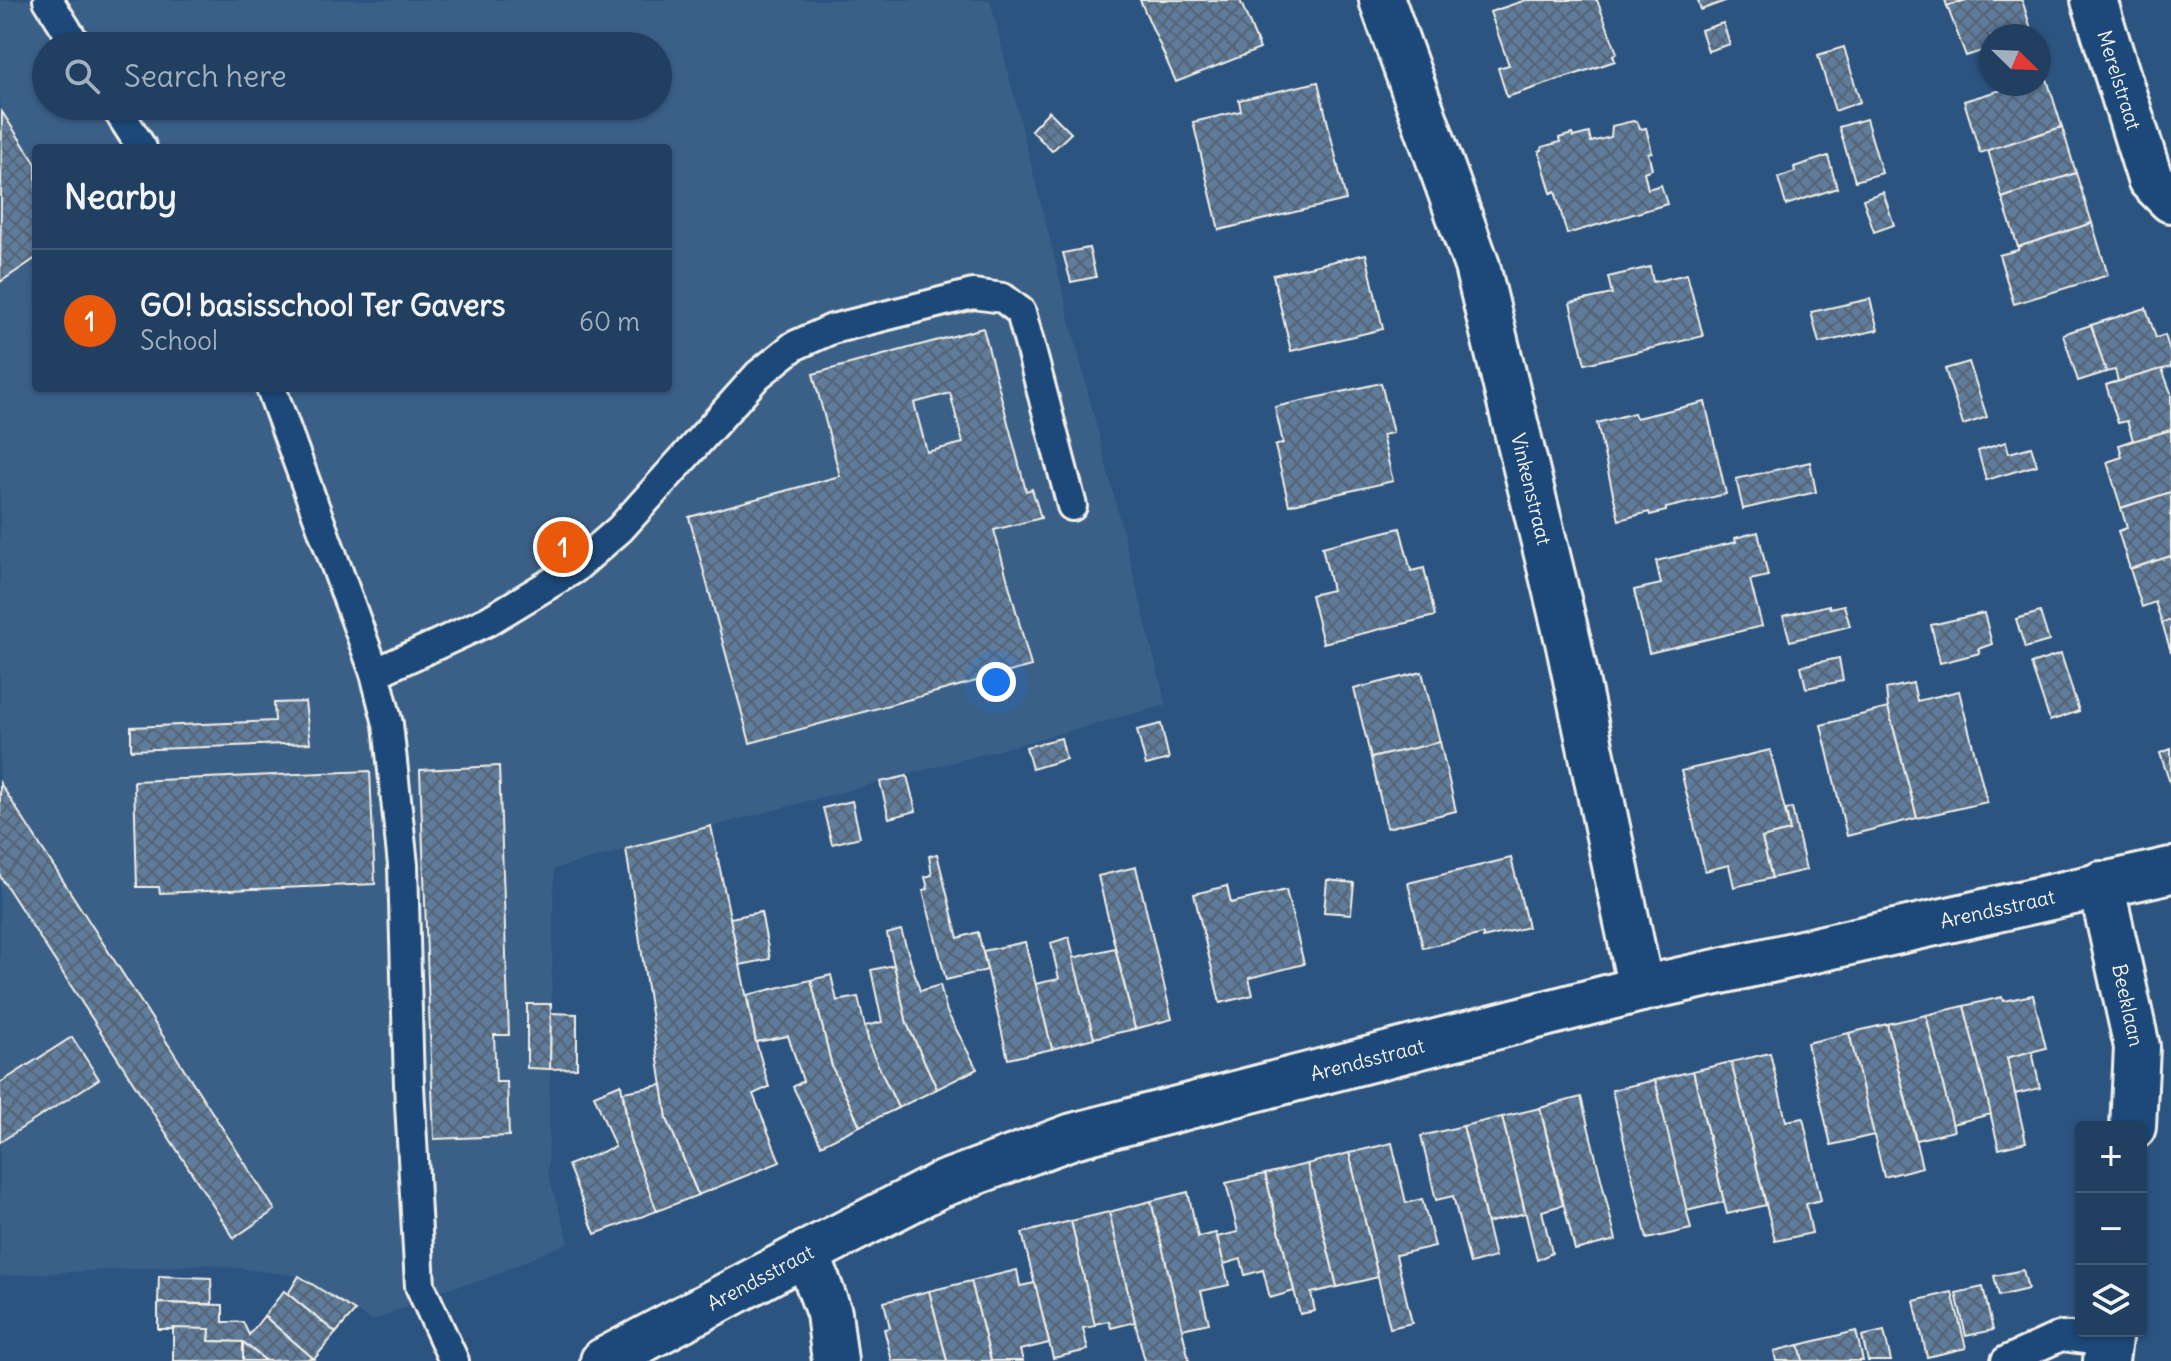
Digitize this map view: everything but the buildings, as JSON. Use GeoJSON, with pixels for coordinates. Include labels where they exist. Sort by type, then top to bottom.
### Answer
{"type":"FeatureCollection","features":[{"type":"Feature","properties":{"kind":"street","name":"Vinkenstraat"},"geometry":{"type":"LineString","coordinates":[[1382,0],[1477,266],[1568,641],[1641,989]]}},
{"type":"Feature","properties":{"kind":"street","name":"Merelstraat"},"geometry":{"type":"LineString","coordinates":[[2094,0],[2150,179],[2171,200]]}},
{"type":"Feature","properties":{"kind":"street","name":"Arendsstraat"},"geometry":{"type":"LineString","coordinates":[[603,1361],[940,1185],[1073,1136],[1641,989],[2171,870]]}},
{"type":"Feature","properties":{"kind":"street","name":"Beeklaan"},"geometry":{"type":"LineString","coordinates":[[2101,884],[2137,1047],[2133,1121]]}},
{"type":"Feature","properties":{"kind":"street"},"geometry":{"type":"LineString","coordinates":[[807,1253],[829,1313],[835,1361]]}},
{"type":"Feature","properties":{"kind":"lane"},"geometry":{"type":"LineString","coordinates":[[48,0],[68,32]]}},
{"type":"Feature","properties":{"kind":"lane"},"geometry":{"type":"LineString","coordinates":[[124,120],[139,144]]}},
{"type":"Feature","properties":{"kind":"lane"},"geometry":{"type":"LineString","coordinates":[[375,673],[488,621],[574,569],[620,529],[758,375],[794,346],[832,329],[973,294],[1003,298],[1021,312],[1072,506]]}},
{"type":"Feature","properties":{"kind":"lane"},"geometry":{"type":"LineString","coordinates":[[272,392],[375,673],[388,724],[403,865],[409,1085],[420,1286],[454,1361]]}},
{"type":"Feature","properties":{"kind":"lane"},"geometry":{"type":"LineString","coordinates":[[2006,1361],[2061,1336],[2108,1345]]}},
{"type":"Feature","properties":{"kind":"shaded area"},"geometry":{"type":"Polygon","coordinates":[[[0,0],[990,0],[1166,705],[554,869],[548,1175],[569,1242],[480,1281],[435,1291],[372,1321],[299,1276],[208,1264],[0,1276],[0,0]]]}},
{"type":"Feature","properties":{"kind":"place","name":"GO! basisschool Ter Gavers"},"geometry":{"type":"Point","coordinates":[563,547]}}]}
